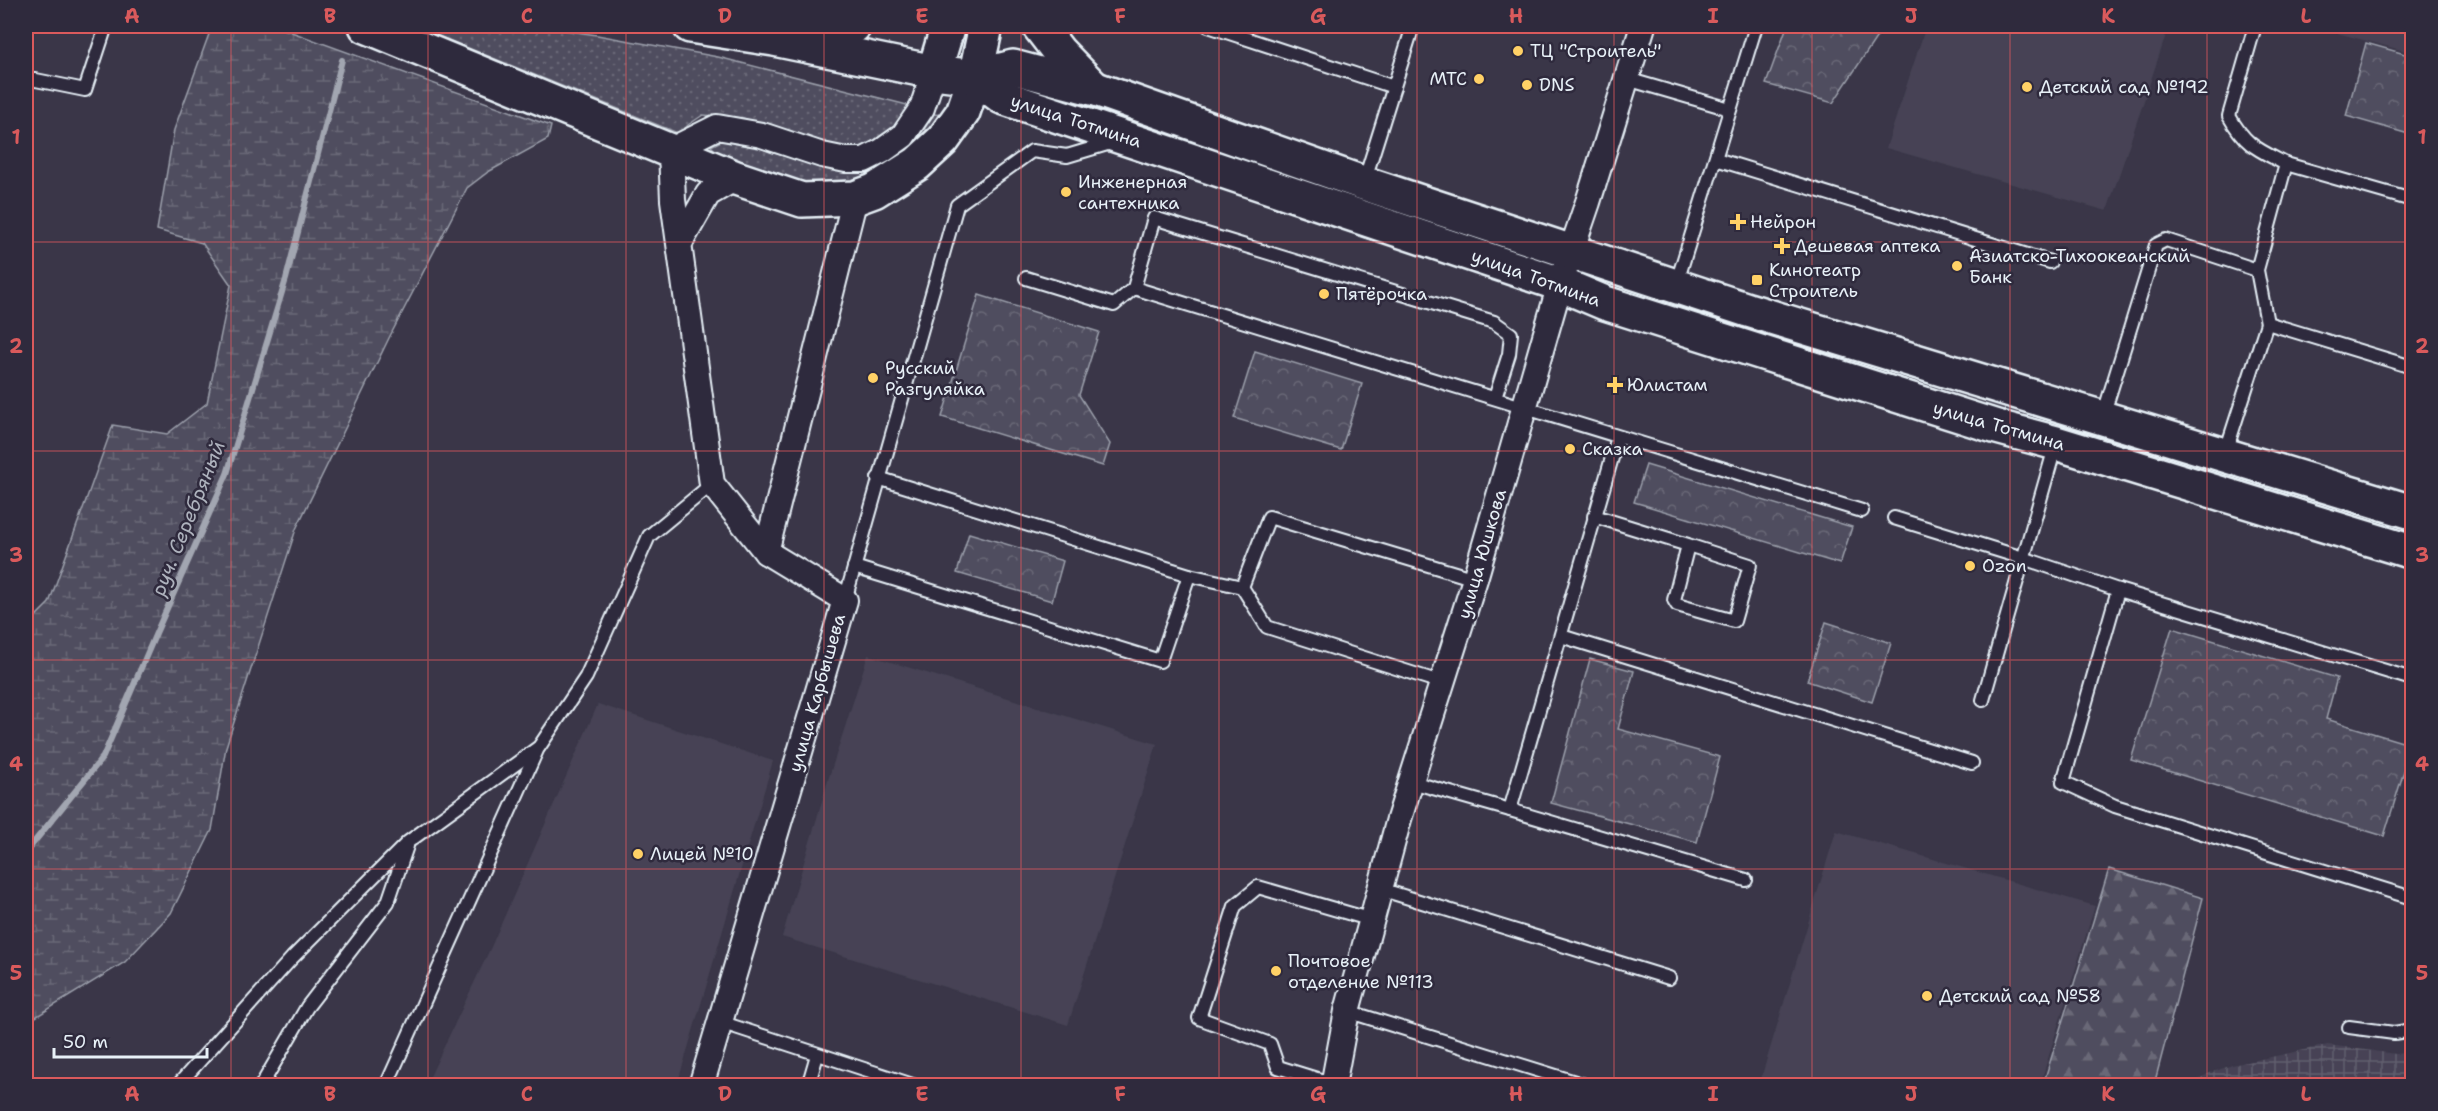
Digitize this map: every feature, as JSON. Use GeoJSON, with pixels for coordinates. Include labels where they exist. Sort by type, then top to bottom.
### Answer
{"type":"FeatureCollection","features":[{"type":"Feature","properties":{"kind":"main road"},"geometry":{"type":"LineString","coordinates":[[366,26],[736,178],[802,200],[855,198],[874,191],[917,164],[943,140],[963,112],[975,77],[986,26]]}},
{"type":"Feature","properties":{"kind":"main road"},"geometry":{"type":"LineString","coordinates":[[690,26],[774,39],[934,72],[975,77]]}},
{"type":"Feature","properties":{"kind":"main road"},"geometry":{"type":"LineString","coordinates":[[774,39],[854,26]]}},
{"type":"Feature","properties":{"kind":"main road"},"geometry":{"type":"LineString","coordinates":[[934,72],[948,26]]}},
{"type":"Feature","properties":{"kind":"main road"},"geometry":{"type":"LineString","coordinates":[[1039,26],[1059,52],[1096,89]]}},
{"type":"Feature","properties":{"kind":"main road","name":"улица Тотмина"},"geometry":{"type":"LineString","coordinates":[[975,77],[1013,67],[1096,89],[1364,183],[1676,286],[2412,512]]}},
{"type":"Feature","properties":{"kind":"main road","name":"улица Тотмина"},"geometry":{"type":"LineString","coordinates":[[975,77],[1002,97],[1560,284],[1627,310],[1986,424],[2056,443],[2412,552]]}},
{"type":"Feature","properties":{"kind":"street","name":"улица Юшкова"},"geometry":{"type":"LineString","coordinates":[[1333,1085],[1347,1011],[1380,889],[1475,579],[1560,284],[1643,26]]}},
{"type":"Feature","properties":{"kind":"street"},"geometry":{"type":"LineString","coordinates":[[766,552],[712,484],[673,200],[671,150],[717,127],[762,135],[822,155],[846,160],[864,160],[903,136],[922,108],[934,72]]}},
{"type":"Feature","properties":{"kind":"street"},"geometry":{"type":"LineString","coordinates":[[680,243],[708,194],[736,178]]}},
{"type":"Feature","properties":{"kind":"street"},"geometry":{"type":"LineString","coordinates":[[766,552],[855,198]]}},
{"type":"Feature","properties":{"kind":"street","name":"улица Карбышева"},"geometry":{"type":"LineString","coordinates":[[701,1086],[845,600],[766,552]]}},
{"type":"Feature","properties":{"kind":"lane"},"geometry":{"type":"LineString","coordinates":[[26,78],[85,90],[106,26]]}},
{"type":"Feature","properties":{"kind":"lane"},"geometry":{"type":"LineString","coordinates":[[1208,26],[1394,87]]}},
{"type":"Feature","properties":{"kind":"lane"},"geometry":{"type":"LineString","coordinates":[[1364,183],[1413,26]]}},
{"type":"Feature","properties":{"kind":"lane"},"geometry":{"type":"LineString","coordinates":[[1676,286],[1756,26]]}},
{"type":"Feature","properties":{"kind":"lane"},"geometry":{"type":"LineString","coordinates":[[2254,26],[2229,116],[2238,132],[2251,146],[2286,164],[2412,200]]}},
{"type":"Feature","properties":{"kind":"lane"},"geometry":{"type":"LineString","coordinates":[[1627,80],[1730,109]]}},
{"type":"Feature","properties":{"kind":"lane"},"geometry":{"type":"LineString","coordinates":[[845,600],[957,205],[1032,151],[1067,156],[1128,138]]}},
{"type":"Feature","properties":{"kind":"lane"},"geometry":{"type":"LineString","coordinates":[[1716,159],[2050,262]]}},
{"type":"Feature","properties":{"kind":"lane"},"geometry":{"type":"LineString","coordinates":[[2224,455],[2267,323],[2257,270],[2286,164]]}},
{"type":"Feature","properties":{"kind":"lane"},"geometry":{"type":"LineString","coordinates":[[1026,278],[1114,305],[1134,288],[1154,218],[1494,322],[1511,334],[1509,354],[1495,398]]}},
{"type":"Feature","properties":{"kind":"lane"},"geometry":{"type":"LineString","coordinates":[[2103,417],[2156,245],[2166,240],[2257,270]]}},
{"type":"Feature","properties":{"kind":"lane"},"geometry":{"type":"LineString","coordinates":[[1134,288],[1862,511]]}},
{"type":"Feature","properties":{"kind":"lane"},"geometry":{"type":"LineString","coordinates":[[2267,323],[2412,367]]}},
{"type":"Feature","properties":{"kind":"lane"},"geometry":{"type":"LineString","coordinates":[[1510,810],[1618,437]]}},
{"type":"Feature","properties":{"kind":"lane"},"geometry":{"type":"LineString","coordinates":[[1983,700],[2056,443]]}},
{"type":"Feature","properties":{"kind":"lane"},"geometry":{"type":"LineString","coordinates":[[878,478],[1189,575],[1242,587],[1267,627],[1443,683]]}},
{"type":"Feature","properties":{"kind":"lane"},"geometry":{"type":"LineString","coordinates":[[386,1086],[538,747],[586,677],[649,536],[712,484]]}},
{"type":"Feature","properties":{"kind":"lane"},"geometry":{"type":"LineString","coordinates":[[1594,516],[1688,545],[1750,565],[1734,621],[1677,606],[1674,600],[1688,545]]}},
{"type":"Feature","properties":{"kind":"lane"},"geometry":{"type":"LineString","coordinates":[[1242,587],[1269,517],[1475,579]]}},
{"type":"Feature","properties":{"kind":"lane"},"geometry":{"type":"LineString","coordinates":[[1894,518],[2118,590],[2412,679]]}},
{"type":"Feature","properties":{"kind":"lane"},"geometry":{"type":"LineString","coordinates":[[854,567],[1160,661],[1189,575]]}},
{"type":"Feature","properties":{"kind":"lane"},"geometry":{"type":"LineString","coordinates":[[2118,590],[2063,782],[2115,806],[2412,898]]}},
{"type":"Feature","properties":{"kind":"lane"},"geometry":{"type":"LineString","coordinates":[[1561,636],[1972,763]]}},
{"type":"Feature","properties":{"kind":"lane"},"geometry":{"type":"LineString","coordinates":[[177,1086],[292,958],[408,842],[538,747]]}},
{"type":"Feature","properties":{"kind":"lane"},"geometry":{"type":"LineString","coordinates":[[1412,782],[1746,880]]}},
{"type":"Feature","properties":{"kind":"lane"},"geometry":{"type":"LineString","coordinates":[[261,1086],[307,1007],[388,902],[408,842]]}},
{"type":"Feature","properties":{"kind":"lane"},"geometry":{"type":"LineString","coordinates":[[1333,1085],[1278,1066],[1270,1044],[1199,1018],[1235,906],[1258,887],[1372,920]]}},
{"type":"Feature","properties":{"kind":"lane"},"geometry":{"type":"LineString","coordinates":[[1380,889],[1669,978]]}},
{"type":"Feature","properties":{"kind":"lane"},"geometry":{"type":"LineString","coordinates":[[1347,1011],[1588,1086]]}},
{"type":"Feature","properties":{"kind":"lane"},"geometry":{"type":"LineString","coordinates":[[720,1022],[916,1086]]}},
{"type":"Feature","properties":{"kind":"lane"},"geometry":{"type":"LineString","coordinates":[[2349,1027],[2394,1034],[2412,1030]]}},
{"type":"Feature","properties":{"kind":"lane"},"geometry":{"type":"LineString","coordinates":[[808,1086],[817,1055]]}},
{"type":"Feature","properties":{"kind":"shaded area","name":"Детский сад №192"},"geometry":{"type":"Polygon","coordinates":[[[1926,26],[2169,26],[2107,211],[1886,148],[1926,26]]]}},
{"type":"Feature","properties":{"kind":"shaded area"},"geometry":{"type":"Polygon","coordinates":[[[2311,26],[2412,26],[2412,53],[2311,26]]]}},
{"type":"Feature","properties":{"kind":"shaded area"},"geometry":{"type":"Polygon","coordinates":[[[868,655],[1157,744],[1068,1025],[782,937],[868,655]]]}},
{"type":"Feature","properties":{"kind":"shaded area","name":"Лицей №10"},"geometry":{"type":"Polygon","coordinates":[[[598,704],[773,761],[677,1085],[426,1085],[491,947],[598,704]]]}},
{"type":"Feature","properties":{"kind":"shaded area","name":"Детский сад №58"},"geometry":{"type":"Polygon","coordinates":[[[1836,831],[2095,906],[2040,1085],[1759,1085],[1836,831]]]}},
{"type":"Feature","properties":{"kind":"shaded area"},"geometry":{"type":"Polygon","coordinates":[[[2328,1045],[2396,1054],[2412,1052],[2412,1085],[2187,1085],[2232,1065],[2328,1045]]]}},
{"type":"Feature","properties":{"kind":"green space"},"geometry":{"type":"Polygon","coordinates":[[[212,26],[275,26],[551,126],[548,139],[488,172],[467,188],[390,336],[296,529],[226,747],[212,830],[171,913],[125,962],[26,1023],[26,626],[49,603],[113,425],[167,434],[207,403],[231,285],[202,243],[157,230],[174,130],[212,26]]]}},
{"type":"Feature","properties":{"kind":"green space"},"geometry":{"type":"Polygon","coordinates":[[[414,26],[536,26],[597,35],[718,57],[911,106],[904,118],[882,138],[851,153],[830,149],[743,118],[703,115],[688,125],[680,134],[414,26]]]}},
{"type":"Feature","properties":{"kind":"green space"},"geometry":{"type":"Polygon","coordinates":[[[1787,26],[1884,26],[1833,103],[1766,84],[1787,26]]]}},
{"type":"Feature","properties":{"kind":"green space"},"geometry":{"type":"Polygon","coordinates":[[[2366,43],[2412,56],[2412,135],[2346,116],[2366,43]]]}},
{"type":"Feature","properties":{"kind":"green space"},"geometry":{"type":"Polygon","coordinates":[[[934,114],[942,115],[926,138],[872,177],[819,187],[770,174],[717,152],[711,146],[725,139],[745,141],[770,152],[820,166],[905,148],[923,131],[934,114]]]}},
{"type":"Feature","properties":{"kind":"green space"},"geometry":{"type":"Polygon","coordinates":[[[979,295],[1099,332],[1079,395],[1110,444],[1103,466],[942,417],[979,295]]]}},
{"type":"Feature","properties":{"kind":"green space"},"geometry":{"type":"Polygon","coordinates":[[[1255,351],[1362,384],[1341,450],[1234,418],[1255,351]]]}},
{"type":"Feature","properties":{"kind":"green space"},"geometry":{"type":"Polygon","coordinates":[[[1646,465],[1852,527],[1840,564],[1634,502],[1646,465]]]}},
{"type":"Feature","properties":{"kind":"green space"},"geometry":{"type":"Polygon","coordinates":[[[969,533],[1063,561],[1052,601],[957,573],[969,533]]]}},
{"type":"Feature","properties":{"kind":"green space"},"geometry":{"type":"Polygon","coordinates":[[[1826,622],[1891,643],[1872,702],[1807,681],[1826,622]]]}},
{"type":"Feature","properties":{"kind":"green space"},"geometry":{"type":"Polygon","coordinates":[[[2172,628],[2337,678],[2326,719],[2412,745],[2384,836],[2131,760],[2172,628]]]}},
{"type":"Feature","properties":{"kind":"green space"},"geometry":{"type":"Polygon","coordinates":[[[1590,659],[1634,671],[1618,729],[1720,757],[1697,842],[1551,803],[1590,659]]]}},
{"type":"Feature","properties":{"kind":"green space"},"geometry":{"type":"Polygon","coordinates":[[[2109,869],[2203,898],[2154,1085],[2043,1085],[2109,869]]]}},
{"type":"Feature","properties":{"kind":"waterway","name":"руч. Серебряный"},"geometry":{"type":"LineString","coordinates":[[26,852],[103,757],[227,474],[286,279],[342,60]]}},
{"type":"Feature","properties":{"kind":"place","name":"ТЦ \"Строитель\""},"geometry":{"type":"Point","coordinates":[1518,51]}},
{"type":"Feature","properties":{"kind":"place","name":"МТС"},"geometry":{"type":"Point","coordinates":[1479,79]}},
{"type":"Feature","properties":{"kind":"place","name":"DNS"},"geometry":{"type":"Point","coordinates":[1527,85]}},
{"type":"Feature","properties":{"kind":"place","name":"Детский сад №192"},"geometry":{"type":"Point","coordinates":[2027,87]}},
{"type":"Feature","properties":{"kind":"place","name":"Инженерная сантехника"},"geometry":{"type":"Point","coordinates":[1066,192]}},
{"type":"Feature","properties":{"kind":"place","name":"Нейрон"},"geometry":{"type":"Point","coordinates":[1738,222]}},
{"type":"Feature","properties":{"kind":"place","name":"Дешевая аптека"},"geometry":{"type":"Point","coordinates":[1782,246]}},
{"type":"Feature","properties":{"kind":"place","name":"Азиатско-Тихоокеанский Банк"},"geometry":{"type":"Point","coordinates":[1957,266]}},
{"type":"Feature","properties":{"kind":"place","name":"Кинотеатр Строитель"},"geometry":{"type":"Point","coordinates":[1757,280]}},
{"type":"Feature","properties":{"kind":"place","name":"Пятёрочка"},"geometry":{"type":"Point","coordinates":[1324,294]}},
{"type":"Feature","properties":{"kind":"place","name":"Русский Разгуляйка"},"geometry":{"type":"Point","coordinates":[873,378]}},
{"type":"Feature","properties":{"kind":"place","name":"Юлистам"},"geometry":{"type":"Point","coordinates":[1615,385]}},
{"type":"Feature","properties":{"kind":"place","name":"Сказка"},"geometry":{"type":"Point","coordinates":[1570,449]}},
{"type":"Feature","properties":{"kind":"place","name":"Ozon"},"geometry":{"type":"Point","coordinates":[1970,566]}},
{"type":"Feature","properties":{"kind":"place","name":"Лицей №10"},"geometry":{"type":"Point","coordinates":[638,854]}},
{"type":"Feature","properties":{"kind":"place","name":"Почтовое отделение №113"},"geometry":{"type":"Point","coordinates":[1276,971]}},
{"type":"Feature","properties":{"kind":"place","name":"Детский сад №58"},"geometry":{"type":"Point","coordinates":[1927,996]}}]}
